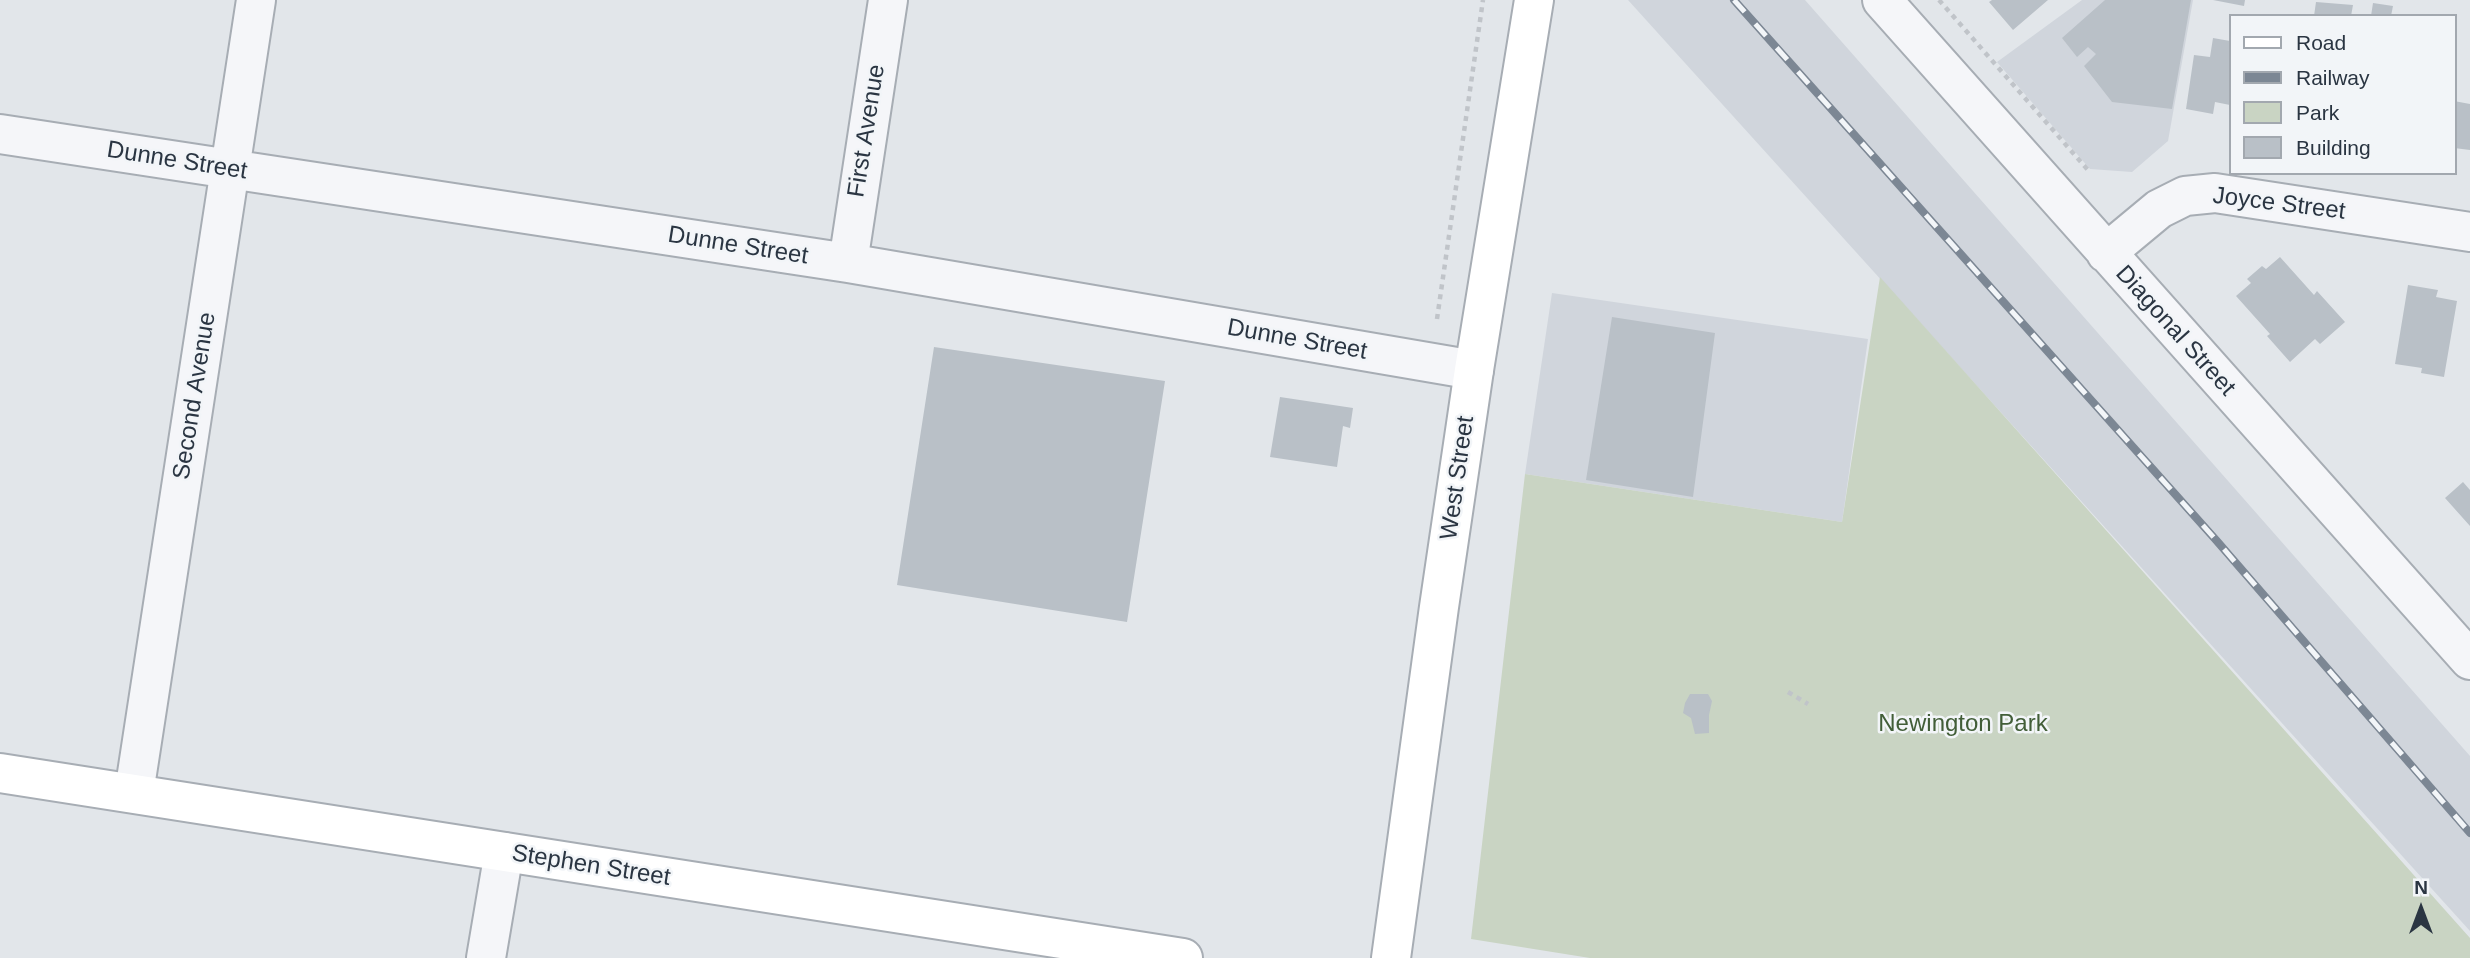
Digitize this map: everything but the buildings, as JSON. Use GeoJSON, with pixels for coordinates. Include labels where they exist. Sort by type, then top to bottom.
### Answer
{"type":"FeatureCollection","features":[{"type":"Feature","properties":{"kind":"street","name":"Second Avenue"},"geometry":{"type":"LineString","coordinates":[[134,793],[256,0]]}},
{"type":"Feature","properties":{"kind":"street","name":"First Avenue"},"geometry":{"type":"LineString","coordinates":[[848,263],[888,0]]}},
{"type":"Feature","properties":{"kind":"street","name":"West Street"},"geometry":{"type":"LineString","coordinates":[[1391,958],[1438,607],[1534,0]]}},
{"type":"Feature","properties":{"kind":"street","name":"Diagonal Street"},"geometry":{"type":"LineString","coordinates":[[1882,0],[2470,660]]}},
{"type":"Feature","properties":{"kind":"street","name":"Dunne Street"},"geometry":{"type":"LineString","coordinates":[[0,134],[848,263],[1474,370]]}},
{"type":"Feature","properties":{"kind":"street","name":"Joyce Street"},"geometry":{"type":"LineString","coordinates":[[2106,253],[2159,209],[2185,196],[2215,193],[2470,232]]}},
{"type":"Feature","properties":{"kind":"street","name":"Stephen Street"},"geometry":{"type":"LineString","coordinates":[[0,773],[1183,958]]}},
{"type":"Feature","properties":{"kind":"street"},"geometry":{"type":"LineString","coordinates":[[486,958],[504,852]]}},
{"type":"Feature","properties":{"kind":"path"},"geometry":{"type":"LineString","coordinates":[[1437,319],[1483,0]]}},
{"type":"Feature","properties":{"kind":"path"},"geometry":{"type":"LineString","coordinates":[[1939,0],[2089,171]]}},
{"type":"Feature","properties":{"kind":"path"},"geometry":{"type":"LineString","coordinates":[[1788,692],[1808,704]]}},
{"type":"Feature","properties":{"kind":"shaded area"},"geometry":{"type":"Polygon","coordinates":[[[1628,0],[1805,0],[2470,756],[2470,931],[1628,0]]]}},
{"type":"Feature","properties":{"kind":"shaded area"},"geometry":{"type":"Polygon","coordinates":[[[2082,0],[2193,0],[2168,141],[2132,172],[2090,169],[1997,62],[2082,0]]]}},
{"type":"Feature","properties":{"kind":"shaded area"},"geometry":{"type":"Polygon","coordinates":[[[1552,293],[1868,339],[1842,522],[1525,474],[1552,293]]]}},
{"type":"Feature","properties":{"kind":"green space","name":"Newington Park"},"geometry":{"type":"Polygon","coordinates":[[[1880,277],[2470,938],[2470,958],[1590,958],[1471,939],[1525,474],[1842,522],[1880,277]]]}},
{"type":"Feature","properties":{"kind":"railway"},"geometry":{"type":"LineString","coordinates":[[1734,0],[2216,540],[2470,833]]}}]}
